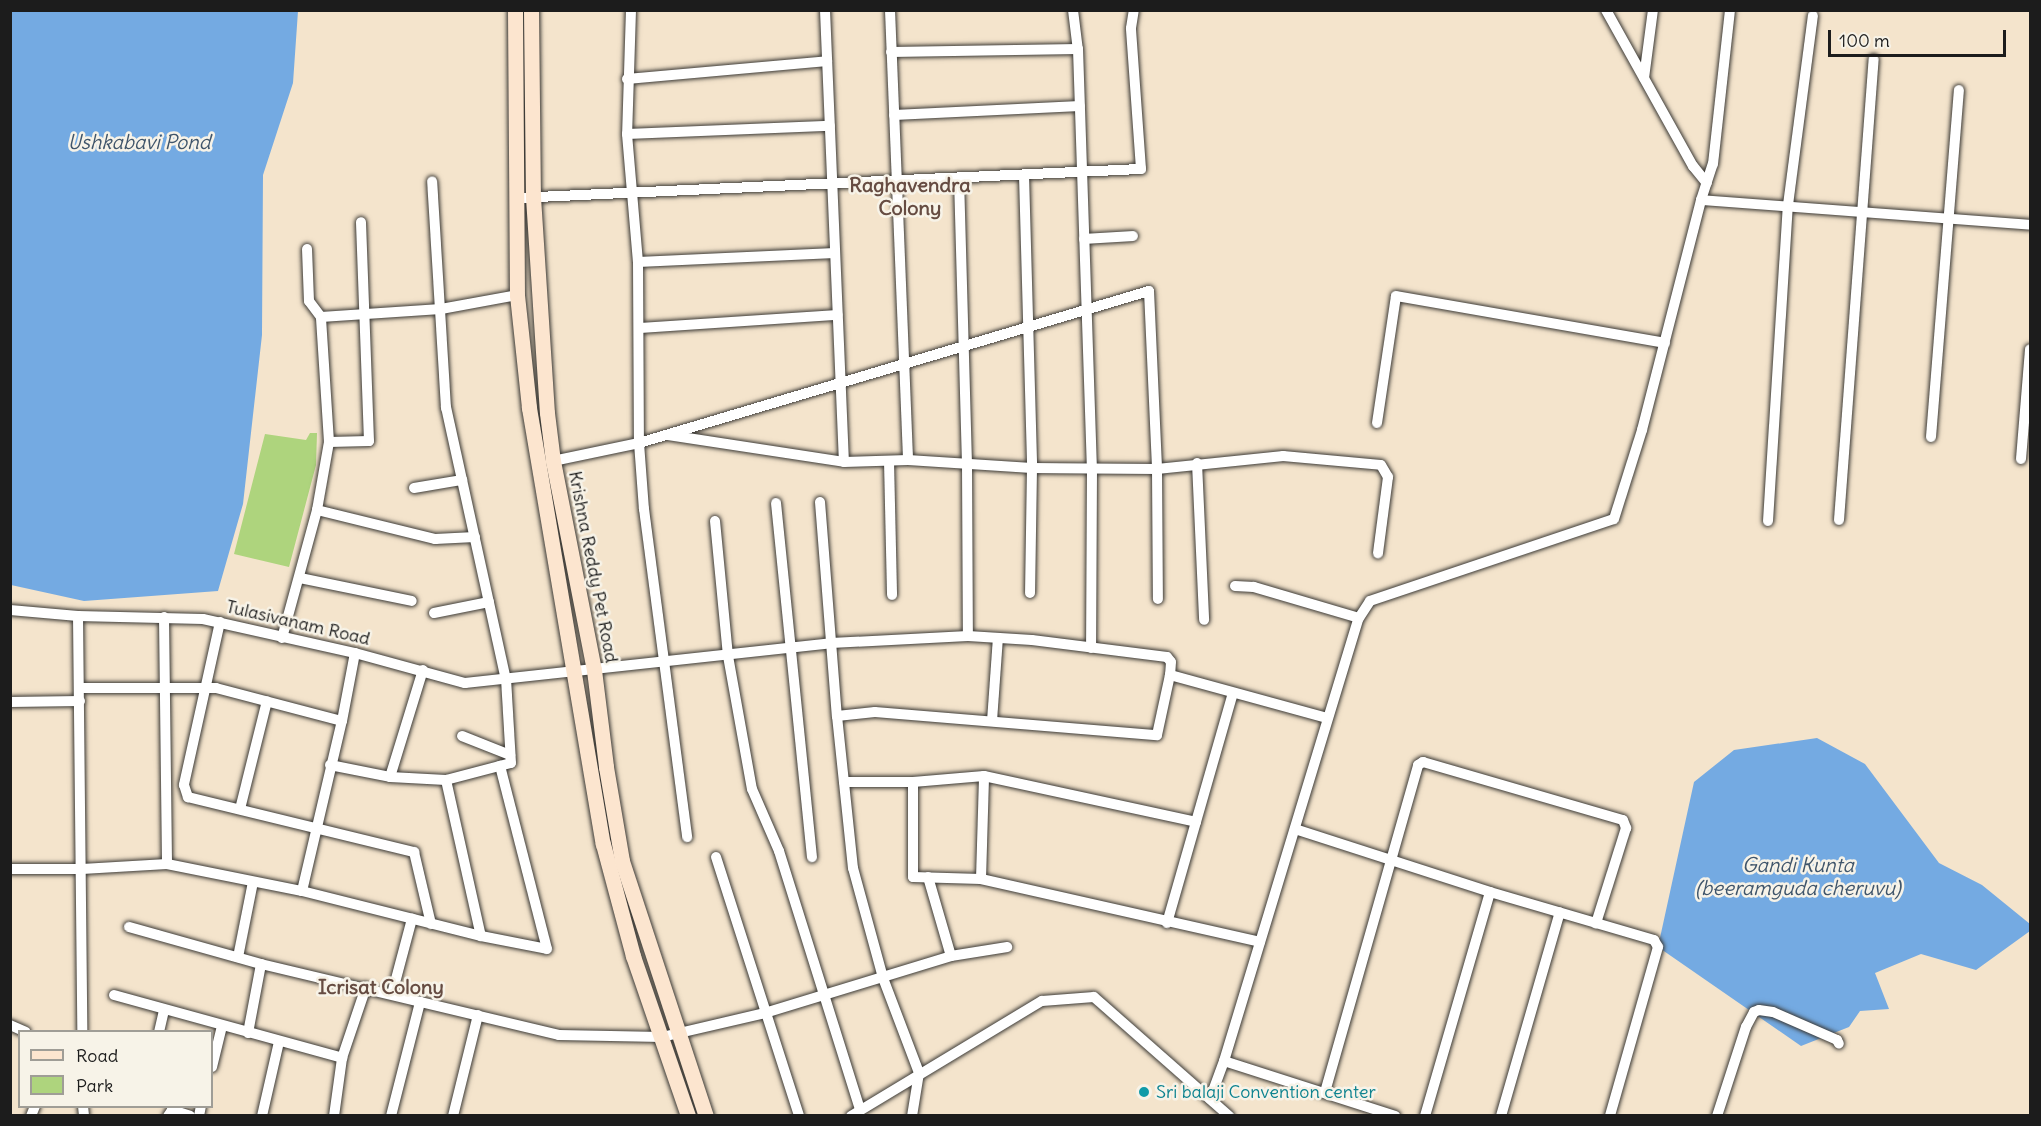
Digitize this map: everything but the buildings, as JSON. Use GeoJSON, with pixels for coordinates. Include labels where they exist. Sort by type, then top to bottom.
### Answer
{"type":"FeatureCollection","features":[{"type":"Feature","properties":{"kind":"main road","name":"Krishna Reddy Pet Road"},"geometry":{"type":"LineString","coordinates":[[515,10],[517,295],[529,408],[603,844],[633,956],[688,1116]]}},
{"type":"Feature","properties":{"kind":"main road","name":"Krishna Reddy Pet Road"},"geometry":{"type":"LineString","coordinates":[[531,10],[533,197],[547,413],[553,461],[594,670],[606,766],[622,861],[706,1116]]}},
{"type":"Feature","properties":{"kind":"street"},"geometry":{"type":"LineString","coordinates":[[631,10],[627,134],[638,262],[639,442],[644,509],[666,662],[687,837]]}},
{"type":"Feature","properties":{"kind":"street"},"geometry":{"type":"LineString","coordinates":[[825,10],[844,462]]}},
{"type":"Feature","properties":{"kind":"street"},"geometry":{"type":"LineString","coordinates":[[890,10],[908,460]]}},
{"type":"Feature","properties":{"kind":"street"},"geometry":{"type":"LineString","coordinates":[[1073,10],[1078,49],[1092,468],[1091,648]]}},
{"type":"Feature","properties":{"kind":"street"},"geometry":{"type":"LineString","coordinates":[[516,198],[1141,169],[1131,28],[1134,10]]}},
{"type":"Feature","properties":{"kind":"street"},"geometry":{"type":"LineString","coordinates":[[1606,10],[1693,166],[1707,183]]}},
{"type":"Feature","properties":{"kind":"street"},"geometry":{"type":"LineString","coordinates":[[1644,78],[1653,10]]}},
{"type":"Feature","properties":{"kind":"street"},"geometry":{"type":"LineString","coordinates":[[1210,1099],[1224,1061],[1359,618],[1374,598],[1614,519],[1642,430],[1701,200],[1713,164],[1730,10]]}},
{"type":"Feature","properties":{"kind":"street"},"geometry":{"type":"LineString","coordinates":[[1768,521],[1788,205],[1813,16]]}},
{"type":"Feature","properties":{"kind":"street"},"geometry":{"type":"LineString","coordinates":[[891,52],[1078,49]]}},
{"type":"Feature","properties":{"kind":"street"},"geometry":{"type":"LineString","coordinates":[[1839,520],[1874,59]]}},
{"type":"Feature","properties":{"kind":"street"},"geometry":{"type":"LineString","coordinates":[[627,79],[827,61]]}},
{"type":"Feature","properties":{"kind":"street"},"geometry":{"type":"LineString","coordinates":[[1931,437],[1959,90]]}},
{"type":"Feature","properties":{"kind":"street"},"geometry":{"type":"LineString","coordinates":[[894,114],[1080,106]]}},
{"type":"Feature","properties":{"kind":"street"},"geometry":{"type":"LineString","coordinates":[[627,134],[830,126]]}},
{"type":"Feature","properties":{"kind":"street"},"geometry":{"type":"LineString","coordinates":[[1024,175],[1032,468],[1030,593]]}},
{"type":"Feature","properties":{"kind":"street"},"geometry":{"type":"LineString","coordinates":[[959,178],[967,464],[968,636]]}},
{"type":"Feature","properties":{"kind":"street"},"geometry":{"type":"LineString","coordinates":[[330,765],[390,777],[446,780],[511,763],[506,680],[446,408],[432,181]]}},
{"type":"Feature","properties":{"kind":"street"},"geometry":{"type":"LineString","coordinates":[[1701,200],[2031,225]]}},
{"type":"Feature","properties":{"kind":"street"},"geometry":{"type":"LineString","coordinates":[[329,442],[369,441],[361,222]]}},
{"type":"Feature","properties":{"kind":"street"},"geometry":{"type":"LineString","coordinates":[[1084,238],[1133,236]]}},
{"type":"Feature","properties":{"kind":"street"},"geometry":{"type":"LineString","coordinates":[[282,638],[317,510],[329,442],[321,317],[309,301],[307,249]]}},
{"type":"Feature","properties":{"kind":"street"},"geometry":{"type":"LineString","coordinates":[[638,262],[836,253]]}},
{"type":"Feature","properties":{"kind":"street"},"geometry":{"type":"LineString","coordinates":[[553,461],[664,435],[1085,308],[1149,291],[1158,599]]}},
{"type":"Feature","properties":{"kind":"street"},"geometry":{"type":"LineString","coordinates":[[321,317],[441,309],[517,295]]}},
{"type":"Feature","properties":{"kind":"street"},"geometry":{"type":"LineString","coordinates":[[1377,423],[1396,296],[1665,343]]}},
{"type":"Feature","properties":{"kind":"street"},"geometry":{"type":"LineString","coordinates":[[640,328],[838,315]]}},
{"type":"Feature","properties":{"kind":"street"},"geometry":{"type":"LineString","coordinates":[[2021,459],[2031,349]]}},
{"type":"Feature","properties":{"kind":"street"},"geometry":{"type":"LineString","coordinates":[[664,435],[844,462],[908,460],[1032,468],[1156,469],[1283,456],[1381,465],[1388,477],[1378,553]]}},
{"type":"Feature","properties":{"kind":"street"},"geometry":{"type":"LineString","coordinates":[[889,461],[892,595]]}},
{"type":"Feature","properties":{"kind":"street"},"geometry":{"type":"LineString","coordinates":[[1197,463],[1204,620]]}},
{"type":"Feature","properties":{"kind":"street"},"geometry":{"type":"LineString","coordinates":[[414,488],[462,480]]}},
{"type":"Feature","properties":{"kind":"street"},"geometry":{"type":"LineString","coordinates":[[820,502],[837,716],[853,868],[884,978],[919,1073],[912,1116]]}},
{"type":"Feature","properties":{"kind":"street"},"geometry":{"type":"LineString","coordinates":[[776,503],[789,649],[812,857]]}},
{"type":"Feature","properties":{"kind":"street"},"geometry":{"type":"LineString","coordinates":[[317,510],[435,539],[475,537]]}},
{"type":"Feature","properties":{"kind":"street"},"geometry":{"type":"LineString","coordinates":[[715,521],[728,656],[752,789],[779,851],[824,996],[856,1113],[919,1073],[1042,1002],[1094,997],[1229,1116]]}},
{"type":"Feature","properties":{"kind":"street"},"geometry":{"type":"LineString","coordinates":[[300,578],[412,601]]}},
{"type":"Feature","properties":{"kind":"street"},"geometry":{"type":"LineString","coordinates":[[1235,586],[1254,587],[1359,618]]}},
{"type":"Feature","properties":{"kind":"street"},"geometry":{"type":"LineString","coordinates":[[434,613],[489,602]]}},
{"type":"Feature","properties":{"kind":"street","name":"Tulasivanam Road"},"geometry":{"type":"LineString","coordinates":[[10,610],[78,616],[164,617],[220,622],[355,653],[465,683],[831,643],[968,636],[1167,657],[1171,662],[1170,675]]}},
{"type":"Feature","properties":{"kind":"street"},"geometry":{"type":"LineString","coordinates":[[78,616],[82,1030]]}},
{"type":"Feature","properties":{"kind":"street"},"geometry":{"type":"LineString","coordinates":[[164,617],[166,864]]}},
{"type":"Feature","properties":{"kind":"street"},"geometry":{"type":"LineString","coordinates":[[220,622],[184,784],[188,797],[414,852],[431,924]]}},
{"type":"Feature","properties":{"kind":"street"},"geometry":{"type":"LineString","coordinates":[[992,721],[998,638]]}},
{"type":"Feature","properties":{"kind":"street"},"geometry":{"type":"LineString","coordinates":[[302,891],[342,721],[355,653]]}},
{"type":"Feature","properties":{"kind":"street"},"geometry":{"type":"LineString","coordinates":[[390,777],[423,670]]}},
{"type":"Feature","properties":{"kind":"street"},"geometry":{"type":"LineString","coordinates":[[837,716],[875,712],[1157,735],[1160,731],[1170,675],[1327,718]]}},
{"type":"Feature","properties":{"kind":"street"},"geometry":{"type":"LineString","coordinates":[[79,688],[216,688],[342,721]]}},
{"type":"Feature","properties":{"kind":"street"},"geometry":{"type":"LineString","coordinates":[[1167,923],[1233,693]]}},
{"type":"Feature","properties":{"kind":"street"},"geometry":{"type":"LineString","coordinates":[[10,702],[80,701]]}},
{"type":"Feature","properties":{"kind":"street"},"geometry":{"type":"LineString","coordinates":[[240,809],[267,701]]}},
{"type":"Feature","properties":{"kind":"street"},"geometry":{"type":"LineString","coordinates":[[462,736],[510,755]]}},
{"type":"Feature","properties":{"kind":"street"},"geometry":{"type":"LineString","coordinates":[[1325,1092],[1418,765],[1423,762],[1623,820],[1626,828],[1596,923]]}},
{"type":"Feature","properties":{"kind":"street"},"geometry":{"type":"LineString","coordinates":[[10,868],[81,869],[166,864],[302,891],[481,936],[547,949],[500,766]]}},
{"type":"Feature","properties":{"kind":"street"},"geometry":{"type":"LineString","coordinates":[[844,782],[913,782],[984,776],[1196,822]]}},
{"type":"Feature","properties":{"kind":"street"},"geometry":{"type":"LineString","coordinates":[[981,879],[984,776]]}},
{"type":"Feature","properties":{"kind":"street"},"geometry":{"type":"LineString","coordinates":[[446,780],[481,936]]}},
{"type":"Feature","properties":{"kind":"street"},"geometry":{"type":"LineString","coordinates":[[913,782],[914,877],[981,879],[1167,923],[1260,942]]}},
{"type":"Feature","properties":{"kind":"street"},"geometry":{"type":"LineString","coordinates":[[1295,829],[1490,892],[1654,940],[1658,947],[1610,1116]]}},
{"type":"Feature","properties":{"kind":"street"},"geometry":{"type":"LineString","coordinates":[[716,857],[798,1116]]}},
{"type":"Feature","properties":{"kind":"street"},"geometry":{"type":"LineString","coordinates":[[928,877],[951,956]]}},
{"type":"Feature","properties":{"kind":"street"},"geometry":{"type":"LineString","coordinates":[[238,957],[253,882]]}},
{"type":"Feature","properties":{"kind":"street"},"geometry":{"type":"LineString","coordinates":[[1425,1116],[1490,892]]}},
{"type":"Feature","properties":{"kind":"street"},"geometry":{"type":"LineString","coordinates":[[1501,1116],[1560,912]]}},
{"type":"Feature","properties":{"kind":"street"},"geometry":{"type":"LineString","coordinates":[[392,994],[412,919]]}},
{"type":"Feature","properties":{"kind":"street"},"geometry":{"type":"LineString","coordinates":[[129,927],[261,964],[366,987],[559,1035],[662,1037],[765,1013],[951,956],[1007,947]]}},
{"type":"Feature","properties":{"kind":"street"},"geometry":{"type":"LineString","coordinates":[[248,1033],[261,964]]}},
{"type":"Feature","properties":{"kind":"street"},"geometry":{"type":"LineString","coordinates":[[334,1116],[342,1058],[366,987]]}},
{"type":"Feature","properties":{"kind":"street"},"geometry":{"type":"LineString","coordinates":[[114,995],[342,1058]]}},
{"type":"Feature","properties":{"kind":"street"},"geometry":{"type":"LineString","coordinates":[[391,1116],[420,1002]]}},
{"type":"Feature","properties":{"kind":"street"},"geometry":{"type":"LineString","coordinates":[[159,1030],[164,1010]]}},
{"type":"Feature","properties":{"kind":"street"},"geometry":{"type":"LineString","coordinates":[[1717,1116],[1746,1027],[1754,1012],[1767,1010],[1773,1012],[1837,1040],[1839,1044]]}},
{"type":"Feature","properties":{"kind":"street"},"geometry":{"type":"LineString","coordinates":[[453,1116],[478,1015]]}},
{"type":"Feature","properties":{"kind":"street"},"geometry":{"type":"LineString","coordinates":[[213,1062],[222,1026]]}},
{"type":"Feature","properties":{"kind":"street"},"geometry":{"type":"LineString","coordinates":[[262,1116],[279,1042]]}},
{"type":"Feature","properties":{"kind":"street"},"geometry":{"type":"LineString","coordinates":[[1224,1061],[1395,1116]]}},
{"type":"Feature","properties":{"kind":"street"},"geometry":{"type":"LineString","coordinates":[[168,1116],[172,1110],[190,1116]]}},
{"type":"Feature","properties":{"kind":"green space"},"geometry":{"type":"Polygon","coordinates":[[[310,433],[317,433],[316,465],[289,567],[234,554],[265,434],[306,440],[310,433]]]}},
{"type":"Feature","properties":{"kind":"water","name":"Ushkabavi Pond"},"geometry":{"type":"Polygon","coordinates":[[[11,10],[298,11],[293,83],[263,175],[262,335],[243,504],[218,591],[84,601],[11,585],[11,10]]]}},
{"type":"Feature","properties":{"kind":"water","name":"Gandi Kunta (beeramguda cheruvu)"},"geometry":{"type":"Polygon","coordinates":[[[1817,738],[1865,764],[1939,863],[1982,885],[2030,924],[2030,931],[1976,970],[1921,954],[1875,973],[1889,1009],[1860,1011],[1849,1027],[1801,1046],[1658,947],[1694,782],[1734,750],[1817,738]]]}},
{"type":"Feature","properties":{"kind":"place","name":"Sri balaji Convention center"},"geometry":{"type":"Point","coordinates":[1144,1092]}},
{"type":"Feature","properties":{"kind":"district","name":"Raghavendra Colony"},"geometry":{"type":"Point","coordinates":[910,196]}},
{"type":"Feature","properties":{"kind":"district","name":"Icrisat Colony"},"geometry":{"type":"Point","coordinates":[381,986]}}]}
